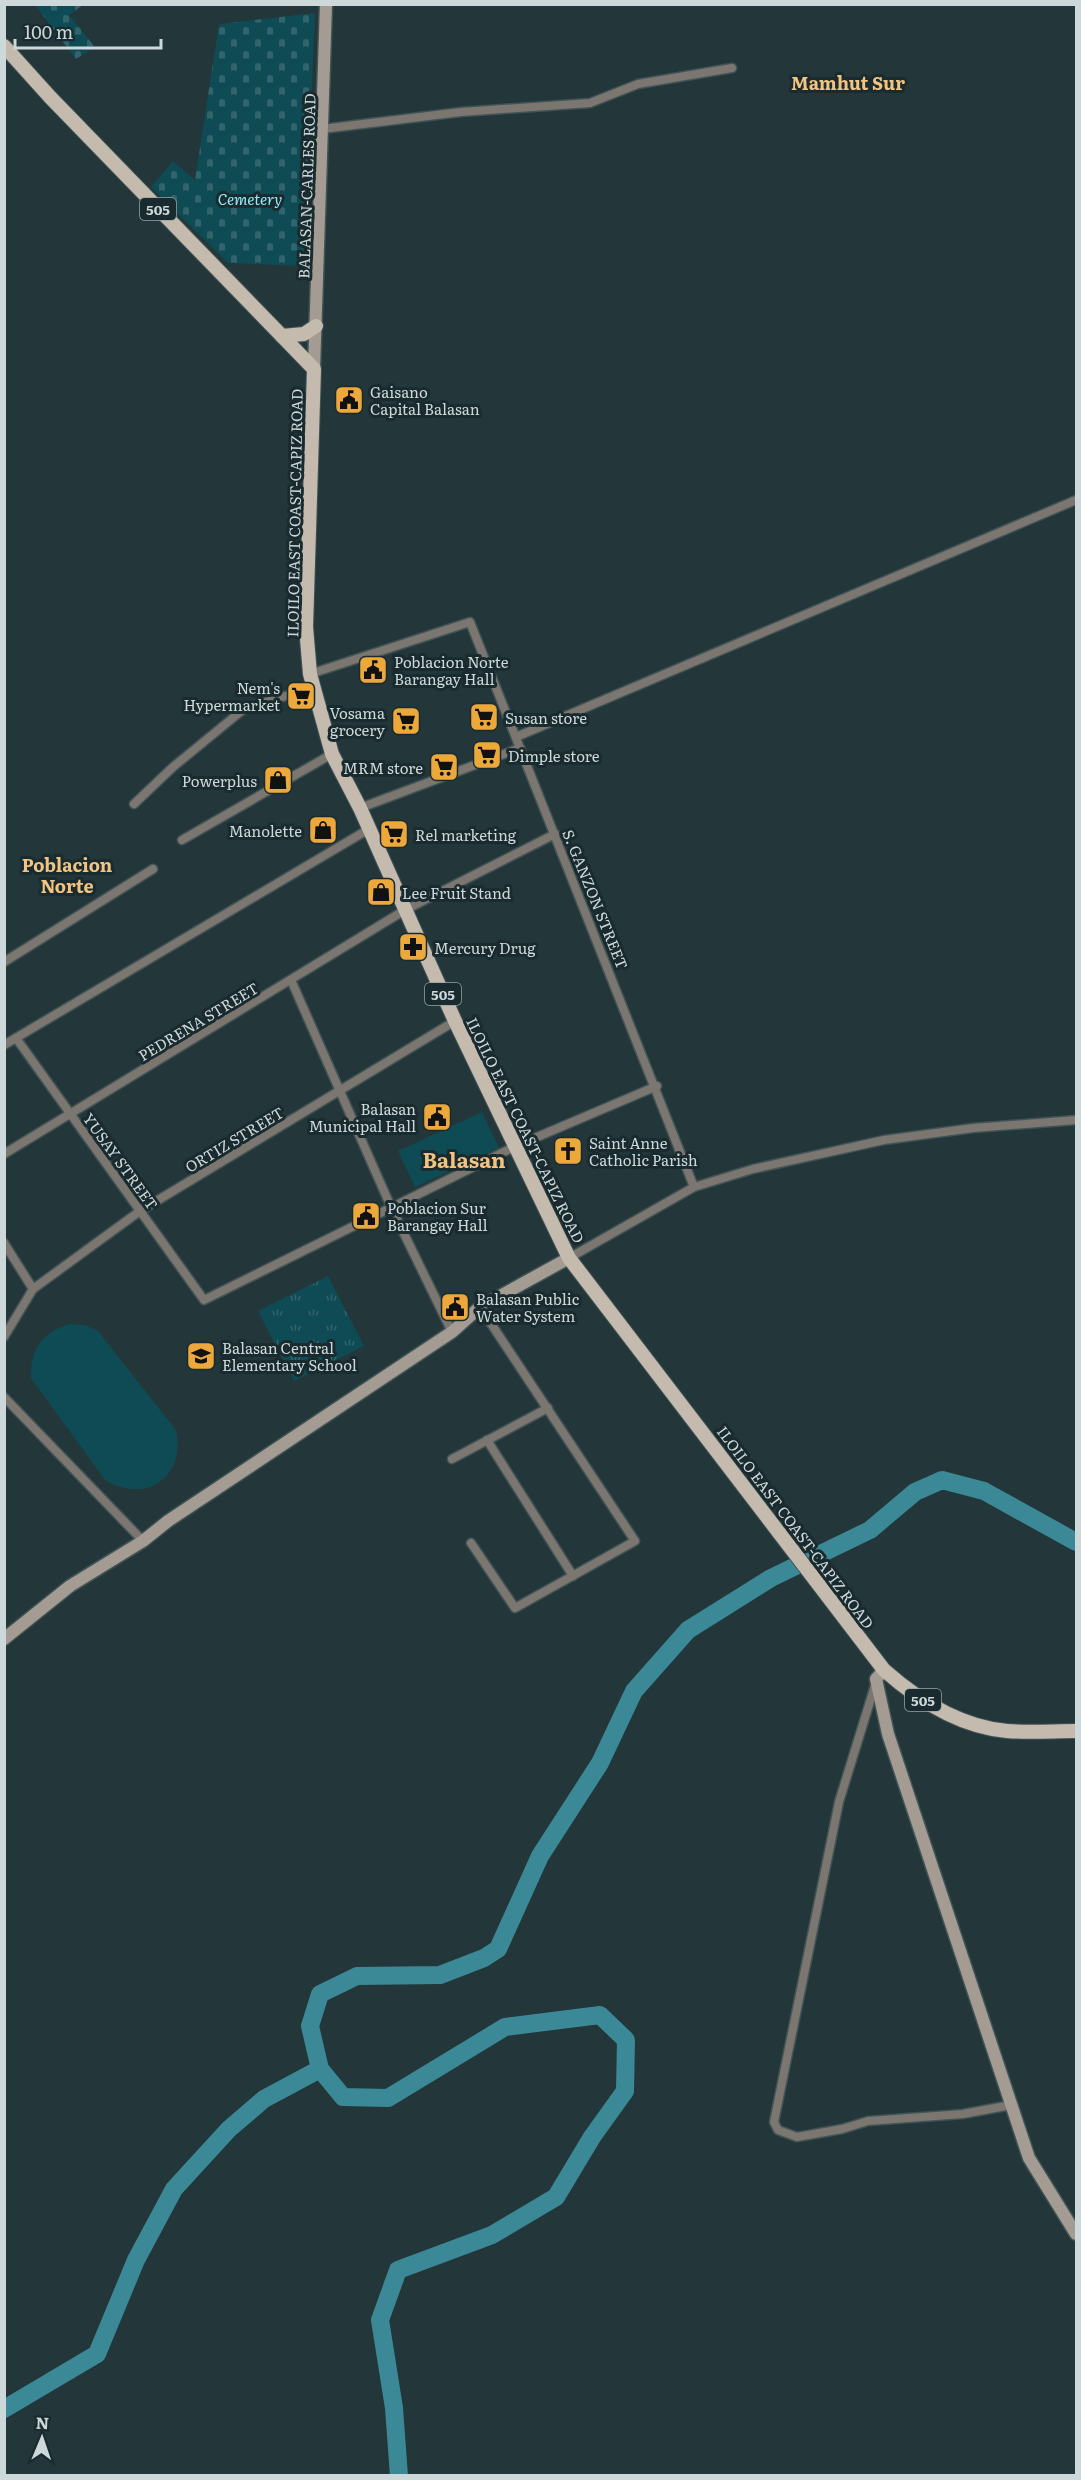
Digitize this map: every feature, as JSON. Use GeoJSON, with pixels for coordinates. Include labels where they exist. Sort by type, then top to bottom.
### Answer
{"type":"FeatureCollection","features":[{"type":"Feature","properties":{"kind":"main road","name":"ILOILO EAST COAST-CAPIZ ROAD"},"geometry":{"type":"LineString","coordinates":[[4,46],[50,97],[314,369],[306,627],[311,681],[332,754],[360,808],[455,1021],[569,1258],[789,1544],[880,1674],[936,1709],[972,1724],[1006,1731],[1077,1731]]}},
{"type":"Feature","properties":{"kind":"main road"},"geometry":{"type":"LineString","coordinates":[[282,336],[304,334],[316,326]]}},
{"type":"Feature","properties":{"kind":"street","name":"BALASAN-CARLES ROAD"},"geometry":{"type":"LineString","coordinates":[[314,369],[326,4]]}},
{"type":"Feature","properties":{"kind":"street"},"geometry":{"type":"LineString","coordinates":[[322,129],[461,112],[590,103],[638,84],[732,68]]}},
{"type":"Feature","properties":{"kind":"street"},"geometry":{"type":"LineString","coordinates":[[516,737],[1077,500]]}},
{"type":"Feature","properties":{"kind":"street","name":"S. GANZON STREET"},"geometry":{"type":"LineString","coordinates":[[311,681],[470,622],[657,1086],[694,1186]]}},
{"type":"Feature","properties":{"kind":"street"},"geometry":{"type":"LineString","coordinates":[[134,804],[173,767],[245,708],[311,681]]}},
{"type":"Feature","properties":{"kind":"street"},"geometry":{"type":"LineString","coordinates":[[360,808],[520,748]]}},
{"type":"Feature","properties":{"kind":"street"},"geometry":{"type":"LineString","coordinates":[[182,840],[332,754]]}},
{"type":"Feature","properties":{"kind":"street"},"geometry":{"type":"LineString","coordinates":[[4,1045],[369,829]]}},
{"type":"Feature","properties":{"kind":"street","name":"PEDRENA STREET"},"geometry":{"type":"LineString","coordinates":[[4,1154],[405,910],[555,834]]}},
{"type":"Feature","properties":{"kind":"street"},"geometry":{"type":"LineString","coordinates":[[4,962],[153,869]]}},
{"type":"Feature","properties":{"kind":"street"},"geometry":{"type":"LineString","coordinates":[[291,980],[391,1207],[452,1332]]}},
{"type":"Feature","properties":{"kind":"street","name":"ORTIZ STREET"},"geometry":{"type":"LineString","coordinates":[[33,1289],[140,1211],[455,1021]]}},
{"type":"Feature","properties":{"kind":"street","name":"YUSAY STREET"},"geometry":{"type":"LineString","coordinates":[[16,1038],[204,1300],[391,1207]]}},
{"type":"Feature","properties":{"kind":"street"},"geometry":{"type":"LineString","coordinates":[[391,1207],[516,1146],[657,1086]]}},
{"type":"Feature","properties":{"kind":"street"},"geometry":{"type":"LineString","coordinates":[[4,1639],[70,1586],[143,1541],[168,1521],[452,1332],[480,1307],[694,1186],[753,1169],[884,1140],[973,1128],[1077,1120]]}},
{"type":"Feature","properties":{"kind":"street"},"geometry":{"type":"LineString","coordinates":[[4,1243],[33,1289],[4,1337]]}},
{"type":"Feature","properties":{"kind":"street"},"geometry":{"type":"LineString","coordinates":[[471,1543],[515,1608],[635,1541],[480,1307]]}},
{"type":"Feature","properties":{"kind":"street"},"geometry":{"type":"LineString","coordinates":[[4,1397],[143,1541]]}},
{"type":"Feature","properties":{"kind":"street"},"geometry":{"type":"LineString","coordinates":[[452,1460],[548,1408]]}},
{"type":"Feature","properties":{"kind":"street"},"geometry":{"type":"LineString","coordinates":[[488,1440],[573,1576]]}},
{"type":"Feature","properties":{"kind":"street"},"geometry":{"type":"LineString","coordinates":[[880,1674],[839,1802],[774,2122],[778,2130],[797,2137],[842,2129],[868,2121],[963,2114],[1011,2105]]}},
{"type":"Feature","properties":{"kind":"street"},"geometry":{"type":"LineString","coordinates":[[880,1674],[888,1734],[1029,2158],[1077,2234]]}},
{"type":"Feature","properties":{"kind":"green space"},"geometry":{"type":"Polygon","coordinates":[[[35,5],[83,5],[69,15],[95,47],[76,59],[35,5]]]}},
{"type":"Feature","properties":{"kind":"green space","name":"Cemetery"},"geometry":{"type":"Polygon","coordinates":[[[315,13],[304,266],[228,263],[151,187],[173,161],[195,180],[219,24],[315,13]]]}},
{"type":"Feature","properties":{"kind":"green space"},"geometry":{"type":"Polygon","coordinates":[[[482,1112],[499,1148],[415,1187],[398,1151],[482,1112]]]}},
{"type":"Feature","properties":{"kind":"green space"},"geometry":{"type":"Polygon","coordinates":[[[328,1276],[364,1346],[294,1381],[258,1311],[328,1276]]]}},
{"type":"Feature","properties":{"kind":"green space"},"geometry":{"type":"Polygon","coordinates":[[[70,1324],[85,1325],[98,1331],[176,1430],[178,1447],[175,1461],[169,1473],[160,1482],[148,1488],[135,1489],[120,1487],[105,1480],[31,1378],[33,1358],[40,1343],[52,1332],[70,1324]]]}},
{"type":"Feature","properties":{"kind":"waterway"},"geometry":{"type":"LineString","coordinates":[[399,2476],[394,2408],[380,2320],[398,2270],[492,2235],[556,2197],[592,2137],[625,2091],[626,2040],[600,2015],[505,2027],[388,2098],[343,2097],[320,2069],[310,2026],[320,1994],[357,1976],[440,1975],[484,1958],[498,1949],[540,1856],[600,1763],[634,1691],[688,1630],[771,1578],[870,1530],[915,1492],[942,1480],[984,1491],[1076,1542]]}},
{"type":"Feature","properties":{"kind":"waterway"},"geometry":{"type":"LineString","coordinates":[[4,2409],[97,2354],[136,2260],[174,2189],[229,2129],[264,2099],[320,2069]]}},
{"type":"Feature","properties":{"kind":"place","name":"Gaisano Capital Balasan"},"geometry":{"type":"Point","coordinates":[349,400]}},
{"type":"Feature","properties":{"kind":"place","name":"Poblacion Norte Barangay Hall"},"geometry":{"type":"Point","coordinates":[373,670]}},
{"type":"Feature","properties":{"kind":"place","name":"Nem's Hypermarket"},"geometry":{"type":"Point","coordinates":[301,696]}},
{"type":"Feature","properties":{"kind":"place","name":"Susan store"},"geometry":{"type":"Point","coordinates":[484,717]}},
{"type":"Feature","properties":{"kind":"place","name":"Vosama grocery"},"geometry":{"type":"Point","coordinates":[406,721]}},
{"type":"Feature","properties":{"kind":"place","name":"Dimple store"},"geometry":{"type":"Point","coordinates":[487,755]}},
{"type":"Feature","properties":{"kind":"place","name":"MRM store"},"geometry":{"type":"Point","coordinates":[444,767]}},
{"type":"Feature","properties":{"kind":"place","name":"Powerplus"},"geometry":{"type":"Point","coordinates":[278,780]}},
{"type":"Feature","properties":{"kind":"place","name":"Manolette"},"geometry":{"type":"Point","coordinates":[323,830]}},
{"type":"Feature","properties":{"kind":"place","name":"Rel marketing"},"geometry":{"type":"Point","coordinates":[394,834]}},
{"type":"Feature","properties":{"kind":"place","name":"Lee Fruit Stand"},"geometry":{"type":"Point","coordinates":[381,892]}},
{"type":"Feature","properties":{"kind":"place","name":"Mercury Drug"},"geometry":{"type":"Point","coordinates":[413,947]}},
{"type":"Feature","properties":{"kind":"place","name":"Balasan Municipal Hall"},"geometry":{"type":"Point","coordinates":[437,1117]}},
{"type":"Feature","properties":{"kind":"place","name":"Saint Anne Catholic Parish"},"geometry":{"type":"Point","coordinates":[568,1151]}},
{"type":"Feature","properties":{"kind":"place","name":"Poblacion Sur Barangay Hall"},"geometry":{"type":"Point","coordinates":[366,1216]}},
{"type":"Feature","properties":{"kind":"place","name":"Balasan Public Water System"},"geometry":{"type":"Point","coordinates":[455,1307]}},
{"type":"Feature","properties":{"kind":"place","name":"Balasan Central Elementary School"},"geometry":{"type":"Point","coordinates":[201,1356]}},
{"type":"Feature","properties":{"kind":"district","name":"Mamhut Sur"},"geometry":{"type":"Point","coordinates":[848,82]}},
{"type":"Feature","properties":{"kind":"district","name":"Poblacion Norte"},"geometry":{"type":"Point","coordinates":[67,874]}},
{"type":"Feature","properties":{"kind":"district","name":"Balasan"},"geometry":{"type":"Point","coordinates":[464,1158]}}]}
